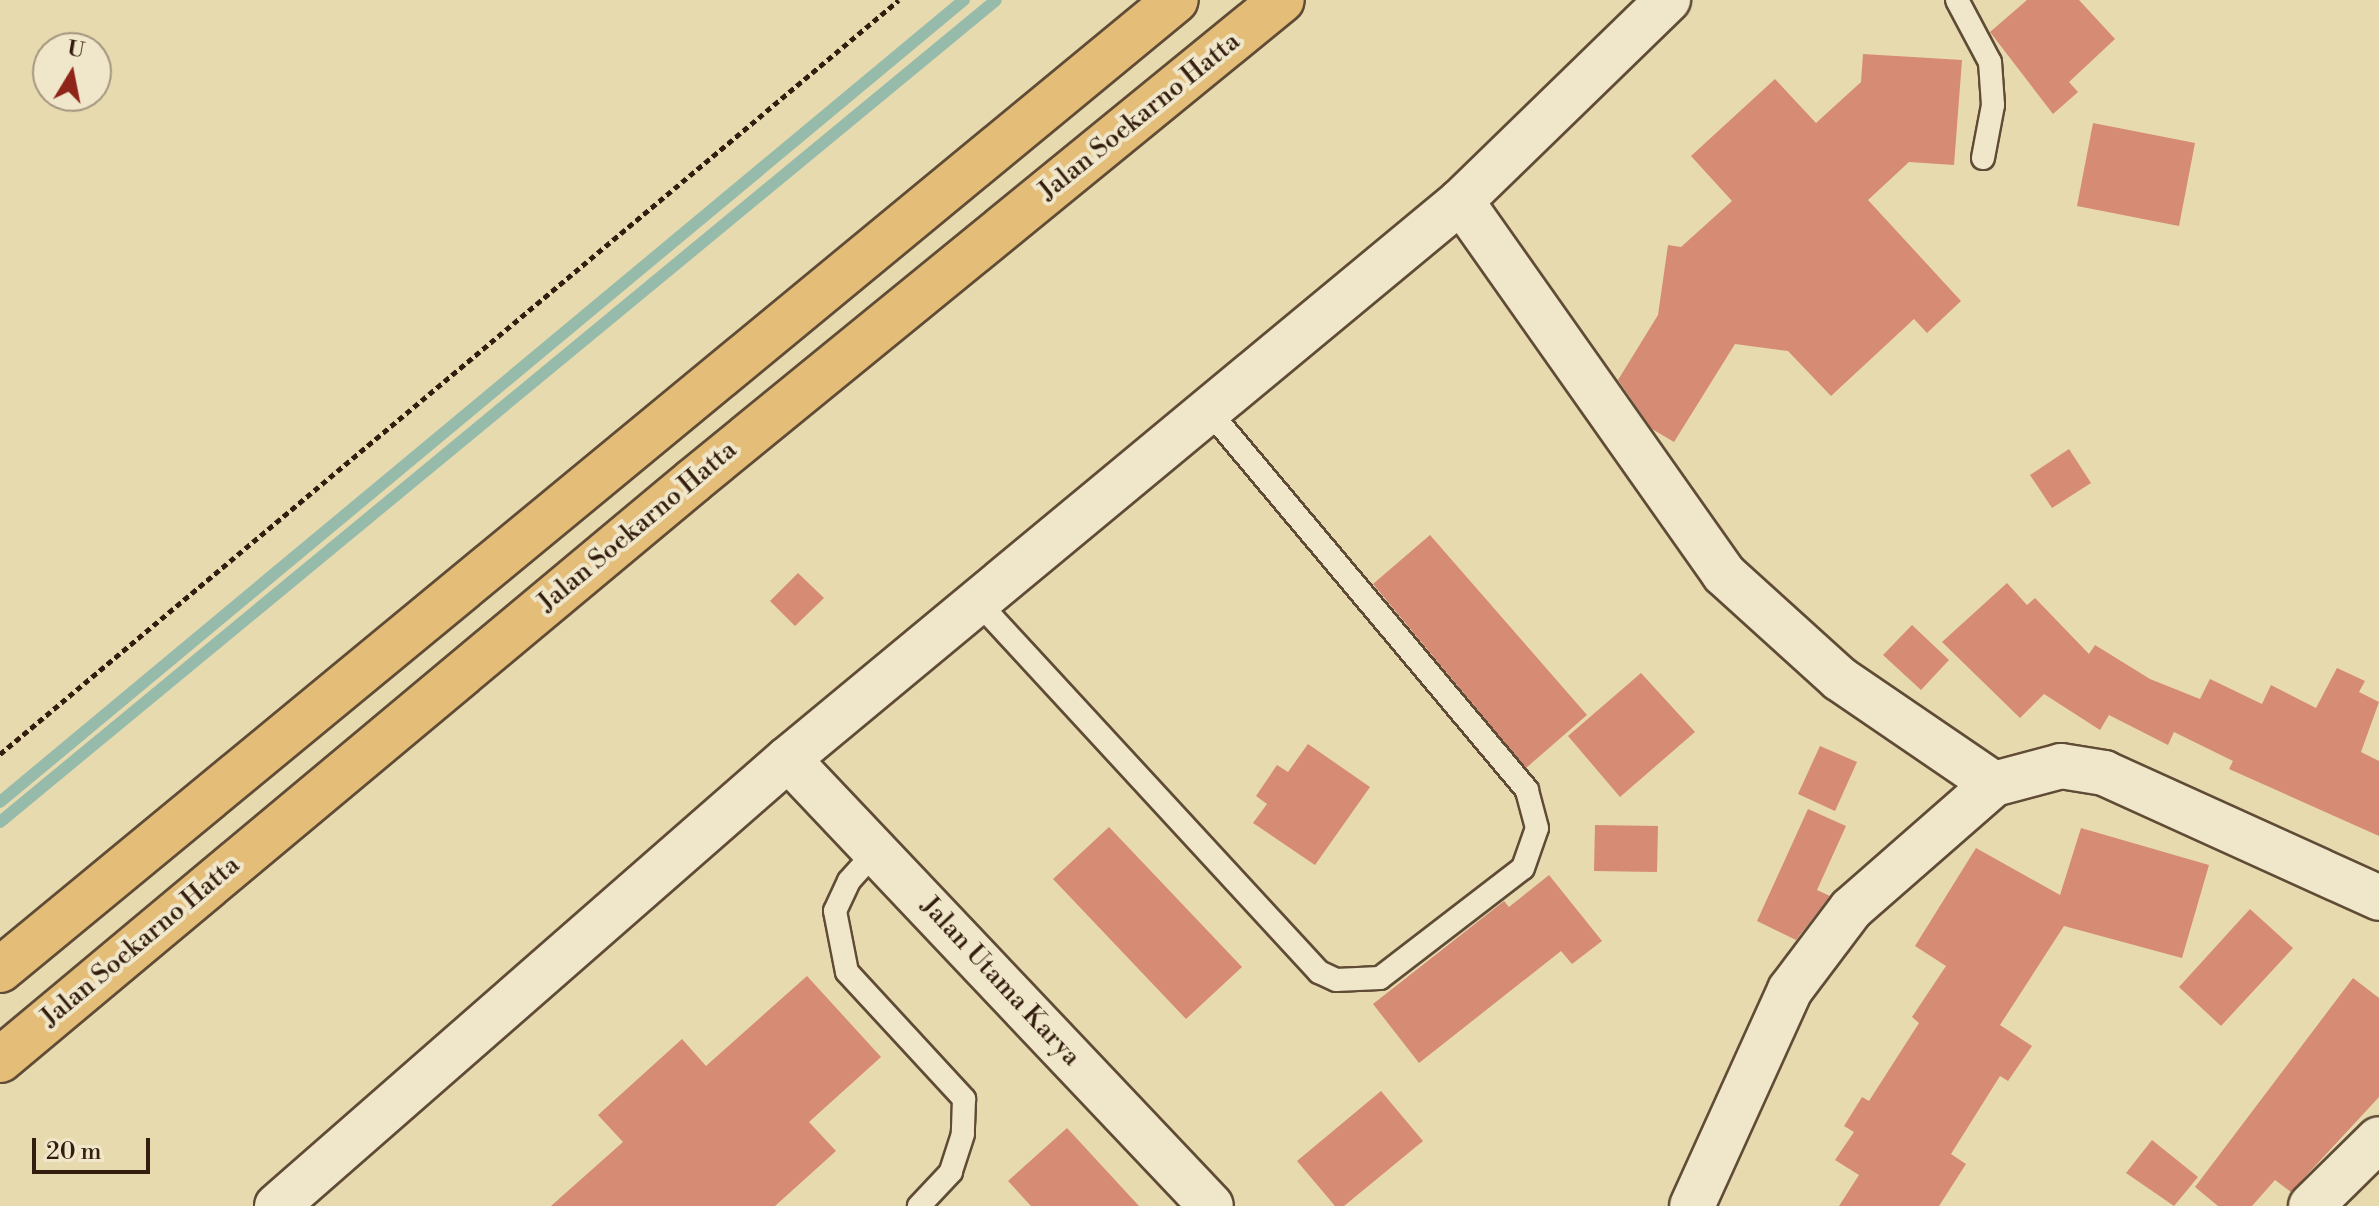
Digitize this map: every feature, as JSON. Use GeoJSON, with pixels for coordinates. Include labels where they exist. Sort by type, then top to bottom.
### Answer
{"type":"FeatureCollection","features":[{"type":"Feature","properties":{"kind":"highway"},"geometry":{"type":"LineString","coordinates":[[0,970],[1176,0]]}},
{"type":"Feature","properties":{"kind":"highway","name":"Jalan Soekarno Hatta"},"geometry":{"type":"LineString","coordinates":[[0,1060],[693,481],[1282,0]]}},
{"type":"Feature","properties":{"kind":"street"},"geometry":{"type":"LineString","coordinates":[[277,1206],[788,759],[1207,408],[1461,201],[1668,0]]}},
{"type":"Feature","properties":{"kind":"street"},"geometry":{"type":"LineString","coordinates":[[1461,201],[1724,574],[1840,679],[1994,784]]}},
{"type":"Feature","properties":{"kind":"street","name":"Jalan Utama Karya"},"geometry":{"type":"LineString","coordinates":[[788,759],[1211,1206]]}},
{"type":"Feature","properties":{"kind":"street"},"geometry":{"type":"LineString","coordinates":[[1692,1206],[1790,990],[1851,909],[1994,784],[2061,766],[2104,773],[2379,898]]}},
{"type":"Feature","properties":{"kind":"street"},"geometry":{"type":"LineString","coordinates":[[2311,1206],[2375,1155]]}},
{"type":"Feature","properties":{"kind":"lane"},"geometry":{"type":"LineString","coordinates":[[1957,0],[1990,62],[1993,105],[1983,158]]}},
{"type":"Feature","properties":{"kind":"lane"},"geometry":{"type":"LineString","coordinates":[[977,601],[1319,972],[1336,980],[1380,978],[1523,868],[1537,828],[1527,790],[1207,408]]}},
{"type":"Feature","properties":{"kind":"lane"},"geometry":{"type":"LineString","coordinates":[[876,851],[849,881],[835,911],[847,972],[964,1099],[963,1134],[951,1172],[919,1206]]}},
{"type":"Feature","properties":{"kind":"path"},"geometry":{"type":"LineString","coordinates":[[0,754],[899,0]]}},
{"type":"Feature","properties":{"kind":"building"},"geometry":{"type":"Polygon","coordinates":[[[2027,0],[2079,0],[2115,39],[2069,82],[2078,92],[2053,114],[1990,32],[2027,0]]]}},
{"type":"Feature","properties":{"kind":"building"},"geometry":{"type":"Polygon","coordinates":[[[1863,54],[1962,60],[1954,165],[1909,162],[1868,200],[1961,301],[1927,333],[1914,319],[1831,396],[1788,351],[1735,344],[1674,442],[1652,429],[1618,380],[1658,315],[1668,245],[1681,247],[1732,201],[1691,156],[1775,79],[1816,123],[1861,82],[1863,54]]]}},
{"type":"Feature","properties":{"kind":"building"},"geometry":{"type":"Polygon","coordinates":[[[2093,123],[2195,143],[2179,226],[2077,206],[2093,123]]]}},
{"type":"Feature","properties":{"kind":"building"},"geometry":{"type":"Polygon","coordinates":[[[2069,449],[2091,483],[2052,508],[2030,475],[2069,449]]]}},
{"type":"Feature","properties":{"kind":"building"},"geometry":{"type":"Polygon","coordinates":[[[1430,535],[1587,715],[1526,768],[1373,584],[1430,535]]]}},
{"type":"Feature","properties":{"kind":"building"},"geometry":{"type":"Polygon","coordinates":[[[798,573],[824,598],[795,626],[770,601],[798,573]]]}},
{"type":"Feature","properties":{"kind":"building"},"geometry":{"type":"Polygon","coordinates":[[[2007,583],[2027,605],[2035,598],[2089,654],[2095,645],[2150,679],[2200,699],[2210,679],[2262,704],[2271,685],[2316,708],[2337,668],[2365,681],[2359,692],[2379,702],[2361,752],[2379,761],[2379,836],[2229,769],[2233,761],[2174,732],[2168,745],[2109,715],[2100,730],[2044,694],[2020,718],[1942,642],[2007,583]]]}},
{"type":"Feature","properties":{"kind":"building"},"geometry":{"type":"Polygon","coordinates":[[[1912,625],[1949,660],[1921,690],[1883,655],[1912,625]]]}},
{"type":"Feature","properties":{"kind":"building"},"geometry":{"type":"Polygon","coordinates":[[[1641,673],[1695,732],[1620,797],[1568,736],[1641,673]]]}},
{"type":"Feature","properties":{"kind":"building"},"geometry":{"type":"Polygon","coordinates":[[[1308,744],[1370,787],[1315,865],[1253,823],[1267,804],[1256,796],[1277,765],[1288,772],[1308,744]]]}},
{"type":"Feature","properties":{"kind":"building"},"geometry":{"type":"Polygon","coordinates":[[[1820,746],[1857,762],[1835,811],[1798,794],[1820,746]]]}},
{"type":"Feature","properties":{"kind":"building"},"geometry":{"type":"Polygon","coordinates":[[[1808,809],[1846,826],[1817,890],[1830,896],[1796,940],[1757,921],[1808,809]]]}},
{"type":"Feature","properties":{"kind":"building"},"geometry":{"type":"Polygon","coordinates":[[[1595,825],[1658,826],[1657,872],[1594,871],[1595,825]]]}},
{"type":"Feature","properties":{"kind":"building"},"geometry":{"type":"Polygon","coordinates":[[[1109,827],[1242,967],[1186,1019],[1053,879],[1109,827]]]}},
{"type":"Feature","properties":{"kind":"building"},"geometry":{"type":"Polygon","coordinates":[[[2081,828],[2209,865],[2182,958],[2064,926],[2000,1025],[2032,1046],[2008,1081],[2000,1076],[1951,1154],[1966,1164],[1939,1206],[1839,1206],[1859,1175],[1835,1160],[1854,1132],[1844,1126],[1862,1097],[1869,1101],[1919,1023],[1912,1017],[1946,966],[1915,946],[1976,848],[2060,895],[2081,828]]]}},
{"type":"Feature","properties":{"kind":"building"},"geometry":{"type":"Polygon","coordinates":[[[1549,875],[1602,941],[1572,964],[1561,951],[1419,1063],[1373,1004],[1504,901],[1509,907],[1549,875]]]}},
{"type":"Feature","properties":{"kind":"building"},"geometry":{"type":"Polygon","coordinates":[[[2250,909],[2293,948],[2221,1026],[2179,987],[2250,909]]]}},
{"type":"Feature","properties":{"kind":"building"},"geometry":{"type":"Polygon","coordinates":[[[807,976],[881,1057],[809,1122],[836,1151],[775,1206],[551,1206],[623,1142],[598,1115],[682,1039],[706,1066],[807,976]]]}},
{"type":"Feature","properties":{"kind":"building"},"geometry":{"type":"Polygon","coordinates":[[[2353,978],[2379,998],[2379,1097],[2291,1192],[2275,1180],[2252,1206],[2218,1206],[2195,1187],[2353,978]]]}},
{"type":"Feature","properties":{"kind":"building"},"geometry":{"type":"Polygon","coordinates":[[[1381,1091],[1423,1141],[1344,1206],[1335,1206],[1297,1161],[1381,1091]]]}},
{"type":"Feature","properties":{"kind":"building"},"geometry":{"type":"Polygon","coordinates":[[[1067,1128],[1139,1206],[1031,1206],[1008,1181],[1067,1128]]]}},
{"type":"Feature","properties":{"kind":"building"},"geometry":{"type":"Polygon","coordinates":[[[2152,1140],[2198,1177],[2174,1206],[2126,1173],[2152,1140]]]}},
{"type":"Feature","properties":{"kind":"waterway"},"geometry":{"type":"LineString","coordinates":[[0,802],[964,0]]}},
{"type":"Feature","properties":{"kind":"waterway"},"geometry":{"type":"LineString","coordinates":[[0,822],[996,0]]}}]}
